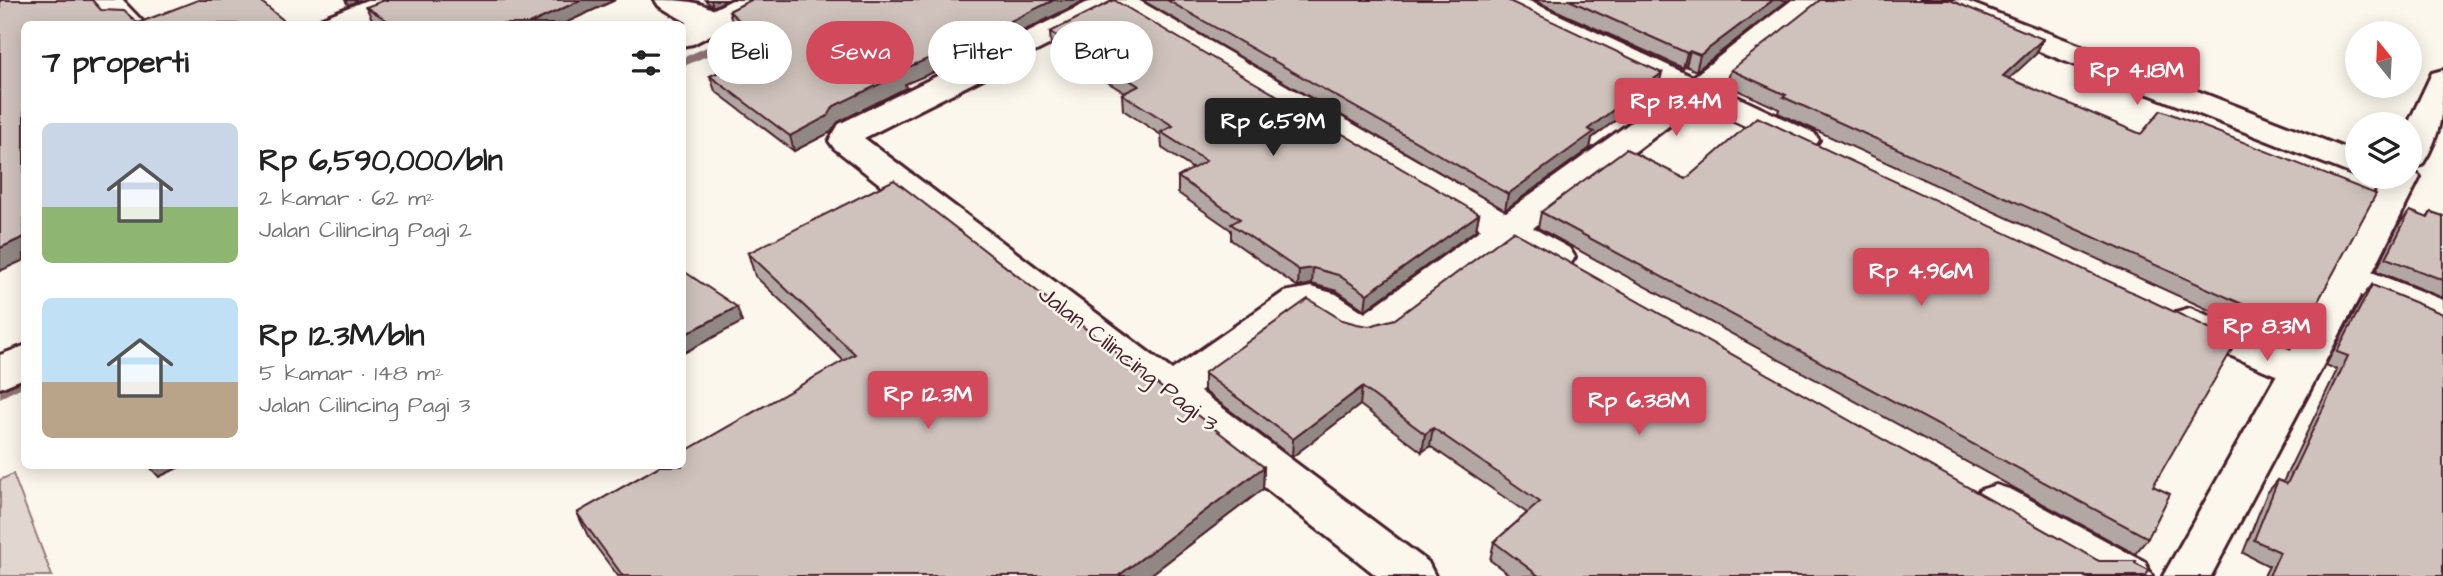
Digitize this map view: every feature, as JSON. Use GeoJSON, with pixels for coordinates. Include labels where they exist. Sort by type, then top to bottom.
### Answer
{"type":"FeatureCollection","features":[{"type":"Feature","properties":{"kind":"street"},"geometry":{"type":"LineString","coordinates":[[105,0],[127,21]]}},
{"type":"Feature","properties":{"kind":"street"},"geometry":{"type":"LineString","coordinates":[[340,21],[393,0]]}},
{"type":"Feature","properties":{"kind":"street"},"geometry":{"type":"LineString","coordinates":[[670,0],[710,21]]}},
{"type":"Feature","properties":{"kind":"street"},"geometry":{"type":"LineString","coordinates":[[714,21],[755,0]]}},
{"type":"Feature","properties":{"kind":"street"},"geometry":{"type":"LineString","coordinates":[[1116,0],[1591,277]]}},
{"type":"Feature","properties":{"kind":"street","name":"Jalan Cilincing Pagi 3"},"geometry":{"type":"LineString","coordinates":[[1116,0],[851,131],[846,141],[1411,576]]}},
{"type":"Feature","properties":{"kind":"street"},"geometry":{"type":"LineString","coordinates":[[1503,0],[1833,154]]}},
{"type":"Feature","properties":{"kind":"street"},"geometry":{"type":"LineString","coordinates":[[1171,391],[1298,301],[1321,301],[1358,328],[1367,329],[1378,324],[1696,90],[1811,0]]}},
{"type":"Feature","properties":{"kind":"street"},"geometry":{"type":"LineString","coordinates":[[1936,0],[2345,160]]}},
{"type":"Feature","properties":{"kind":"street"},"geometry":{"type":"LineString","coordinates":[[686,35],[707,24]]}},
{"type":"Feature","properties":{"kind":"street"},"geometry":{"type":"LineString","coordinates":[[2422,124],[2443,80]]}},
{"type":"Feature","properties":{"kind":"street"},"geometry":{"type":"LineString","coordinates":[[2187,576],[2351,277],[2392,189]]}},
{"type":"Feature","properties":{"kind":"street"},"geometry":{"type":"LineString","coordinates":[[2351,277],[2443,315]]}},
{"type":"Feature","properties":{"kind":"street"},"geometry":{"type":"LineString","coordinates":[[2157,306],[2299,370]]}},
{"type":"Feature","properties":{"kind":"street"},"geometry":{"type":"LineString","coordinates":[[0,373],[21,362]]}},
{"type":"Feature","properties":{"kind":"street"},"geometry":{"type":"LineString","coordinates":[[1965,486],[2128,576]]}},
{"type":"Feature","properties":{"kind":"shaded area"},"geometry":{"type":"Polygon","coordinates":[[[13,474],[52,576],[0,576],[0,480],[13,474]]]}},
{"type":"Feature","properties":{"kind":"building"},"geometry":{"type":"Polygon","coordinates":[[[0,0],[92,0],[101,10],[124,11],[136,21],[21,21],[21,238],[0,248],[0,0]]]}},
{"type":"Feature","properties":{"kind":"building"},"geometry":{"type":"Polygon","coordinates":[[[198,0],[259,0],[284,21],[143,21],[198,0]]]}},
{"type":"Feature","properties":{"kind":"building"},"geometry":{"type":"Polygon","coordinates":[[[385,0],[581,0],[536,21],[388,21],[366,7],[385,0]]]}},
{"type":"Feature","properties":{"kind":"building"},"geometry":{"type":"Polygon","coordinates":[[[751,0],[1054,0],[1011,21],[928,21],[928,59],[914,65],[914,21],[806,21],[806,84],[880,84],[834,106],[828,116],[790,136],[721,84],[792,84],[792,21],[740,21],[729,11],[751,0]]]}},
{"type":"Feature","properties":{"kind":"building"},"geometry":{"type":"Polygon","coordinates":[[[1114,0],[1150,21],[1072,21],[1114,0]]]}},
{"type":"Feature","properties":{"kind":"building"},"geometry":{"type":"Polygon","coordinates":[[[1167,0],[1507,0],[1662,73],[1588,129],[1594,132],[1508,194],[1167,0]]]}},
{"type":"Feature","properties":{"kind":"building"},"geometry":{"type":"Polygon","coordinates":[[[1569,0],[1773,0],[1700,55],[1690,51],[1687,53],[1569,0]]]}},
{"type":"Feature","properties":{"kind":"building"},"geometry":{"type":"Polygon","coordinates":[[[1820,0],[1950,0],[2043,39],[2003,76],[2141,134],[2161,110],[2345,182],[2345,189],[2363,189],[2376,194],[2302,331],[1783,97],[1786,95],[1731,70],[1820,0]]]}},
{"type":"Feature","properties":{"kind":"building"},"geometry":{"type":"Polygon","coordinates":[[[1153,23],[1479,214],[1367,294],[1338,275],[1313,268],[1299,270],[1231,224],[1240,219],[1178,177],[1206,161],[1161,132],[1173,126],[1122,94],[1139,86],[1136,84],[1153,84],[1153,23]]]}},
{"type":"Feature","properties":{"kind":"building"},"geometry":{"type":"Polygon","coordinates":[[[1757,117],[2237,341],[2153,486],[2170,494],[2148,538],[1541,212],[1626,149],[1686,179],[1757,117]]]}},
{"type":"Feature","properties":{"kind":"building"},"geometry":{"type":"Polygon","coordinates":[[[894,180],[1264,467],[1118,576],[623,576],[577,513],[655,469],[686,469],[686,451],[855,354],[748,253],[894,180]]]}},
{"type":"Feature","properties":{"kind":"building"},"geometry":{"type":"Polygon","coordinates":[[[2410,211],[2428,218],[2431,212],[2443,216],[2443,280],[2386,258],[2410,211]]]}},
{"type":"Feature","properties":{"kind":"building"},"geometry":{"type":"Polygon","coordinates":[[[1513,231],[2099,561],[2136,561],[2135,563],[2149,570],[2146,576],[1539,576],[1494,542],[1540,502],[1433,428],[1425,434],[1362,387],[1293,439],[1204,373],[1308,299],[1342,320],[1357,324],[1369,326],[1395,319],[1513,231]]]}},
{"type":"Feature","properties":{"kind":"building"},"geometry":{"type":"Polygon","coordinates":[[[686,273],[737,307],[686,334],[686,273]]]}},
{"type":"Feature","properties":{"kind":"building"},"geometry":{"type":"Polygon","coordinates":[[[2372,285],[2443,314],[2443,576],[2269,576],[2280,552],[2254,540],[2278,480],[2287,484],[2348,356],[2337,352],[2372,285]]]}},
{"type":"Feature","properties":{"kind":"waterway"},"geometry":{"type":"LineString","coordinates":[[686,61],[707,52]]}},
{"type":"Feature","properties":{"kind":"waterway"},"geometry":{"type":"LineString","coordinates":[[0,392],[21,381]]}}]}
